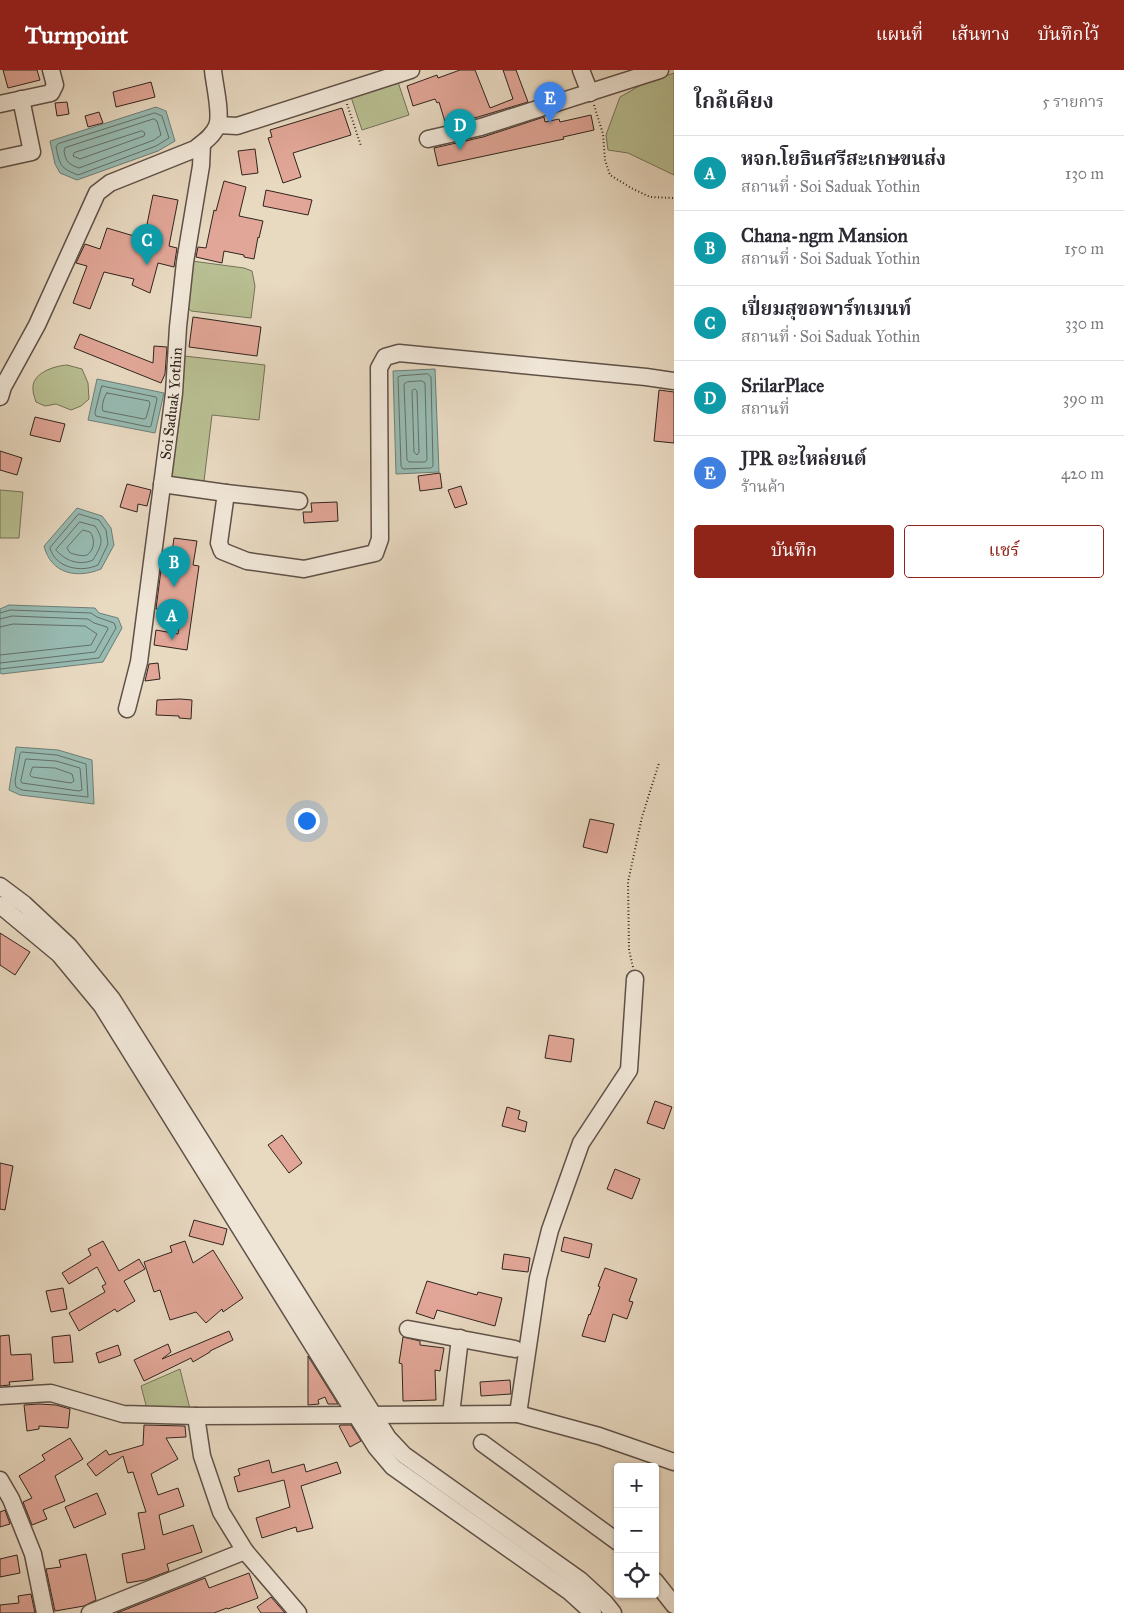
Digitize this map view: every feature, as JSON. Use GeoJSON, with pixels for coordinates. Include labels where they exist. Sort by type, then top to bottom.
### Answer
{"type":"FeatureCollection","features":[{"type":"Feature","properties":{"kind":"street"},"geometry":{"type":"LineString","coordinates":[[0,104],[51,93],[55,85],[51,70]]}},
{"type":"Feature","properties":{"kind":"street"},"geometry":{"type":"LineString","coordinates":[[0,397],[3,387],[37,325],[97,193],[110,183],[187,152],[202,144],[211,136],[218,125],[213,70]]}},
{"type":"Feature","properties":{"kind":"street"},"geometry":{"type":"LineString","coordinates":[[218,125],[237,126],[411,70]]}},
{"type":"Feature","properties":{"kind":"street"},"geometry":{"type":"LineString","coordinates":[[581,70],[590,93]]}},
{"type":"Feature","properties":{"kind":"street"},"geometry":{"type":"LineString","coordinates":[[428,139],[481,127],[660,70]]}},
{"type":"Feature","properties":{"kind":"street"},"geometry":{"type":"LineString","coordinates":[[0,159],[32,152],[21,100]]}},
{"type":"Feature","properties":{"kind":"street","name":"Soi Saduak Yothin"},"geometry":{"type":"LineString","coordinates":[[127,710],[139,662],[174,393],[184,262],[201,166],[202,144]]}},
{"type":"Feature","properties":{"kind":"street"},"geometry":{"type":"LineString","coordinates":[[226,493],[219,543],[222,551],[247,560],[304,569],[375,553],[380,539],[379,368],[385,357],[399,354],[674,381]]}},
{"type":"Feature","properties":{"kind":"street"},"geometry":{"type":"LineString","coordinates":[[162,484],[226,493],[299,500]]}},
{"type":"Feature","properties":{"kind":"street"},"geometry":{"type":"LineString","coordinates":[[0,886],[24,904],[68,946],[112,999],[365,1416],[376,1447],[393,1467],[570,1592],[593,1613]]}},
{"type":"Feature","properties":{"kind":"street"},"geometry":{"type":"LineString","coordinates":[[0,905],[60,954],[102,1006],[365,1416],[404,1455],[580,1580],[606,1603],[613,1613]]}},
{"type":"Feature","properties":{"kind":"street"},"geometry":{"type":"LineString","coordinates":[[518,1414],[538,1278],[550,1230],[582,1143],[629,1070],[635,979]]}},
{"type":"Feature","properties":{"kind":"street"},"geometry":{"type":"LineString","coordinates":[[408,1328],[515,1349]]}},
{"type":"Feature","properties":{"kind":"street"},"geometry":{"type":"LineString","coordinates":[[451,1414],[460,1338]]}},
{"type":"Feature","properties":{"kind":"street"},"geometry":{"type":"LineString","coordinates":[[0,1396],[51,1393],[123,1414],[365,1416],[518,1414],[599,1436],[674,1462]]}},
{"type":"Feature","properties":{"kind":"street"},"geometry":{"type":"LineString","coordinates":[[196,1416],[202,1456],[221,1512],[245,1551],[298,1613]]}},
{"type":"Feature","properties":{"kind":"street"},"geometry":{"type":"LineString","coordinates":[[482,1443],[614,1539]]}},
{"type":"Feature","properties":{"kind":"street"},"geometry":{"type":"LineString","coordinates":[[0,1480],[11,1499],[34,1554],[45,1613]]}},
{"type":"Feature","properties":{"kind":"street"},"geometry":{"type":"LineString","coordinates":[[90,1613],[245,1551]]}},
{"type":"Feature","properties":{"kind":"street"},"geometry":{"type":"LineString","coordinates":[[659,1586],[674,1605]]}},
{"type":"Feature","properties":{"kind":"path"},"geometry":{"type":"LineString","coordinates":[[344,92],[361,146]]}},
{"type":"Feature","properties":{"kind":"path"},"geometry":{"type":"LineString","coordinates":[[590,93],[603,134],[605,160],[610,175],[650,197],[674,198]]}},
{"type":"Feature","properties":{"kind":"path"},"geometry":{"type":"LineString","coordinates":[[635,979],[629,950],[628,882],[642,817],[659,763]]}},
{"type":"Feature","properties":{"kind":"green space"},"geometry":{"type":"Polygon","coordinates":[[[674,73],[674,175],[628,153],[608,150],[606,135],[620,97],[641,85],[674,73]]]}},
{"type":"Feature","properties":{"kind":"green space"},"geometry":{"type":"Polygon","coordinates":[[[398,82],[409,115],[362,130],[351,97],[398,82]]]}},
{"type":"Feature","properties":{"kind":"green space"},"geometry":{"type":"Polygon","coordinates":[[[192,261],[244,268],[252,271],[255,286],[251,318],[191,311],[187,307],[192,261]]]}},
{"type":"Feature","properties":{"kind":"green space"},"geometry":{"type":"Polygon","coordinates":[[[184,356],[265,365],[259,420],[212,415],[204,481],[171,478],[184,356]]]}},
{"type":"Feature","properties":{"kind":"green space"},"geometry":{"type":"Polygon","coordinates":[[[67,365],[82,369],[88,383],[89,399],[81,406],[71,410],[56,404],[45,406],[36,402],[33,384],[39,375],[50,369],[67,365]]]}},
{"type":"Feature","properties":{"kind":"green space"},"geometry":{"type":"Polygon","coordinates":[[[0,490],[23,492],[19,538],[0,538],[0,490]]]}},
{"type":"Feature","properties":{"kind":"green space"},"geometry":{"type":"Polygon","coordinates":[[[180,1369],[190,1409],[147,1409],[141,1386],[180,1369]]]}},
{"type":"Feature","properties":{"kind":"water"},"geometry":{"type":"Polygon","coordinates":[[[156,107],[166,111],[175,141],[158,151],[77,180],[60,173],[55,164],[50,141],[156,107]]]}},
{"type":"Feature","properties":{"kind":"water"},"geometry":{"type":"Polygon","coordinates":[[[435,369],[439,472],[396,474],[393,371],[435,369]]]}},
{"type":"Feature","properties":{"kind":"water"},"geometry":{"type":"Polygon","coordinates":[[[97,379],[164,393],[155,433],[88,420],[97,379]]]}},
{"type":"Feature","properties":{"kind":"water"},"geometry":{"type":"Polygon","coordinates":[[[77,508],[102,516],[111,528],[114,545],[101,569],[83,574],[66,572],[52,563],[44,546],[77,508]]]}},
{"type":"Feature","properties":{"kind":"water"},"geometry":{"type":"Polygon","coordinates":[[[9,605],[95,608],[99,613],[118,618],[122,628],[103,662],[2,674],[0,673],[0,609],[9,605]]]}},
{"type":"Feature","properties":{"kind":"water"},"geometry":{"type":"Polygon","coordinates":[[[16,747],[58,750],[92,760],[94,804],[20,795],[9,790],[16,747]]]}},
{"type":"Feature","properties":{"kind":"building"},"geometry":{"type":"Polygon","coordinates":[[[3,70],[37,70],[40,80],[8,88],[3,70]]]}},
{"type":"Feature","properties":{"kind":"building"},"geometry":{"type":"Polygon","coordinates":[[[460,70],[475,70],[490,108],[513,99],[503,70],[516,70],[528,102],[446,125],[439,102],[437,103],[435,99],[413,106],[407,86],[437,75],[438,78],[460,70]]]}},
{"type":"Feature","properties":{"kind":"building"},"geometry":{"type":"Polygon","coordinates":[[[151,82],[155,97],[116,107],[113,92],[151,82]]]}},
{"type":"Feature","properties":{"kind":"building"},"geometry":{"type":"Polygon","coordinates":[[[67,102],[69,114],[57,116],[55,103],[67,102]]]}},
{"type":"Feature","properties":{"kind":"building"},"geometry":{"type":"Polygon","coordinates":[[[342,108],[351,135],[293,153],[301,177],[283,183],[268,138],[272,137],[270,130],[342,108]]]}},
{"type":"Feature","properties":{"kind":"building"},"geometry":{"type":"Polygon","coordinates":[[[99,112],[103,123],[88,127],[85,116],[99,112]]]}},
{"type":"Feature","properties":{"kind":"building"},"geometry":{"type":"Polygon","coordinates":[[[591,115],[594,130],[563,137],[564,139],[438,166],[434,148],[483,137],[544,117],[545,122],[559,119],[560,122],[591,115]]]}},
{"type":"Feature","properties":{"kind":"building"},"geometry":{"type":"Polygon","coordinates":[[[255,149],[258,173],[242,175],[238,151],[255,149]]]}},
{"type":"Feature","properties":{"kind":"building"},"geometry":{"type":"Polygon","coordinates":[[[224,181],[246,187],[239,216],[263,221],[254,259],[224,251],[222,263],[196,257],[198,247],[206,248],[214,210],[216,211],[224,181]]]}},
{"type":"Feature","properties":{"kind":"building"},"geometry":{"type":"Polygon","coordinates":[[[266,190],[312,200],[308,215],[263,206],[266,190]]]}},
{"type":"Feature","properties":{"kind":"building"},"geometry":{"type":"Polygon","coordinates":[[[153,195],[178,200],[169,246],[177,248],[174,267],[158,263],[150,293],[132,285],[134,279],[104,272],[90,309],[73,303],[87,266],[76,263],[85,244],[100,249],[107,228],[144,239],[153,195]]]}},
{"type":"Feature","properties":{"kind":"building"},"geometry":{"type":"Polygon","coordinates":[[[193,317],[261,327],[257,356],[189,347],[193,317]]]}},
{"type":"Feature","properties":{"kind":"building"},"geometry":{"type":"Polygon","coordinates":[[[80,334],[153,363],[154,346],[167,347],[165,374],[161,383],[74,348],[80,334]]]}},
{"type":"Feature","properties":{"kind":"building"},"geometry":{"type":"Polygon","coordinates":[[[659,390],[674,392],[674,443],[654,441],[659,390]]]}},
{"type":"Feature","properties":{"kind":"building"},"geometry":{"type":"Polygon","coordinates":[[[35,417],[65,424],[60,442],[30,435],[35,417]]]}},
{"type":"Feature","properties":{"kind":"building"},"geometry":{"type":"Polygon","coordinates":[[[0,451],[22,458],[17,475],[0,470],[0,451]]]}},
{"type":"Feature","properties":{"kind":"building"},"geometry":{"type":"Polygon","coordinates":[[[440,473],[442,488],[420,491],[418,476],[440,473]]]}},
{"type":"Feature","properties":{"kind":"building"},"geometry":{"type":"Polygon","coordinates":[[[127,484],[151,490],[147,506],[138,504],[137,512],[120,507],[127,484]]]}},
{"type":"Feature","properties":{"kind":"building"},"geometry":{"type":"Polygon","coordinates":[[[461,486],[467,504],[455,508],[448,490],[461,486]]]}},
{"type":"Feature","properties":{"kind":"building"},"geometry":{"type":"Polygon","coordinates":[[[337,502],[338,521],[304,523],[303,512],[312,512],[311,503],[337,502]]]}},
{"type":"Feature","properties":{"kind":"building"},"geometry":{"type":"Polygon","coordinates":[[[174,538],[197,541],[193,565],[199,566],[187,650],[154,645],[156,630],[178,634],[181,612],[156,609],[162,562],[166,562],[168,551],[172,552],[174,538]]]}},
{"type":"Feature","properties":{"kind":"building"},"geometry":{"type":"Polygon","coordinates":[[[158,663],[160,679],[145,681],[149,664],[158,663]]]}},
{"type":"Feature","properties":{"kind":"building"},"geometry":{"type":"Polygon","coordinates":[[[157,700],[192,700],[191,719],[179,718],[179,716],[156,715],[157,700]]]}},
{"type":"Feature","properties":{"kind":"building"},"geometry":{"type":"Polygon","coordinates":[[[590,819],[614,824],[607,853],[583,847],[590,819]]]}},
{"type":"Feature","properties":{"kind":"building"},"geometry":{"type":"Polygon","coordinates":[[[0,933],[30,952],[15,975],[0,965],[0,933]]]}},
{"type":"Feature","properties":{"kind":"building"},"geometry":{"type":"Polygon","coordinates":[[[549,1035],[574,1039],[571,1062],[545,1058],[549,1035]]]}},
{"type":"Feature","properties":{"kind":"building"},"geometry":{"type":"Polygon","coordinates":[[[655,1101],[672,1107],[664,1129],[647,1123],[655,1101]]]}},
{"type":"Feature","properties":{"kind":"building"},"geometry":{"type":"Polygon","coordinates":[[[507,1107],[520,1111],[518,1119],[527,1122],[525,1132],[502,1126],[507,1107]]]}},
{"type":"Feature","properties":{"kind":"building"},"geometry":{"type":"Polygon","coordinates":[[[282,1135],[302,1163],[289,1173],[268,1145],[282,1135]]]}},
{"type":"Feature","properties":{"kind":"building"},"geometry":{"type":"Polygon","coordinates":[[[0,1163],[13,1166],[5,1210],[0,1209],[0,1163]]]}},
{"type":"Feature","properties":{"kind":"building"},"geometry":{"type":"Polygon","coordinates":[[[615,1169],[640,1179],[632,1199],[607,1189],[615,1169]]]}},
{"type":"Feature","properties":{"kind":"building"},"geometry":{"type":"Polygon","coordinates":[[[194,1220],[227,1229],[223,1245],[189,1236],[194,1220]]]}},
{"type":"Feature","properties":{"kind":"building"},"geometry":{"type":"Polygon","coordinates":[[[564,1237],[592,1244],[589,1258],[561,1251],[564,1237]]]}},
{"type":"Feature","properties":{"kind":"building"},"geometry":{"type":"Polygon","coordinates":[[[103,1241],[119,1271],[139,1259],[145,1269],[124,1281],[135,1301],[117,1312],[115,1309],[79,1331],[69,1313],[105,1292],[102,1286],[106,1284],[97,1267],[69,1284],[62,1273],[91,1255],[88,1249],[103,1241]]]}},
{"type":"Feature","properties":{"kind":"building"},"geometry":{"type":"Polygon","coordinates":[[[185,1241],[193,1263],[213,1250],[243,1298],[223,1312],[222,1309],[206,1323],[196,1312],[170,1320],[160,1290],[154,1292],[144,1262],[172,1252],[170,1246],[185,1241]]]}},
{"type":"Feature","properties":{"kind":"building"},"geometry":{"type":"Polygon","coordinates":[[[504,1254],[530,1258],[528,1272],[502,1269],[504,1254]]]}},
{"type":"Feature","properties":{"kind":"building"},"geometry":{"type":"Polygon","coordinates":[[[605,1268],[637,1279],[629,1301],[633,1302],[627,1319],[613,1314],[605,1342],[582,1336],[605,1268]]]}},
{"type":"Feature","properties":{"kind":"building"},"geometry":{"type":"Polygon","coordinates":[[[427,1281],[477,1295],[478,1292],[502,1298],[495,1326],[437,1310],[434,1319],[416,1313],[427,1281]]]}},
{"type":"Feature","properties":{"kind":"building"},"geometry":{"type":"Polygon","coordinates":[[[63,1288],[67,1309],[51,1312],[46,1291],[63,1288]]]}},
{"type":"Feature","properties":{"kind":"building"},"geometry":{"type":"Polygon","coordinates":[[[229,1331],[233,1340],[193,1362],[191,1358],[144,1381],[134,1360],[168,1344],[171,1352],[162,1359],[229,1331]]]}},
{"type":"Feature","properties":{"kind":"building"},"geometry":{"type":"Polygon","coordinates":[[[9,1335],[11,1355],[31,1354],[33,1380],[9,1382],[10,1385],[0,1386],[0,1336],[9,1335]]]}},
{"type":"Feature","properties":{"kind":"building"},"geometry":{"type":"Polygon","coordinates":[[[70,1335],[73,1362],[54,1363],[52,1337],[70,1335]]]}},
{"type":"Feature","properties":{"kind":"building"},"geometry":{"type":"Polygon","coordinates":[[[403,1337],[420,1341],[420,1345],[444,1348],[440,1371],[435,1370],[436,1400],[403,1401],[402,1364],[399,1363],[403,1337]]]}},
{"type":"Feature","properties":{"kind":"building"},"geometry":{"type":"Polygon","coordinates":[[[118,1345],[121,1355],[99,1363],[96,1353],[118,1345]]]}},
{"type":"Feature","properties":{"kind":"building"},"geometry":{"type":"Polygon","coordinates":[[[308,1356],[338,1404],[328,1404],[325,1397],[318,1400],[319,1404],[308,1405],[308,1356]]]}},
{"type":"Feature","properties":{"kind":"building"},"geometry":{"type":"Polygon","coordinates":[[[510,1380],[511,1394],[481,1396],[480,1382],[510,1380]]]}},
{"type":"Feature","properties":{"kind":"building"},"geometry":{"type":"Polygon","coordinates":[[[24,1405],[56,1405],[70,1409],[68,1428],[39,1426],[39,1429],[27,1431],[24,1405]]]}},
{"type":"Feature","properties":{"kind":"building"},"geometry":{"type":"Polygon","coordinates":[[[144,1425],[185,1426],[186,1437],[166,1438],[178,1459],[151,1474],[158,1495],[178,1488],[184,1506],[159,1515],[163,1535],[193,1525],[202,1552],[167,1564],[169,1571],[145,1580],[127,1583],[122,1554],[145,1549],[138,1513],[146,1512],[133,1472],[128,1473],[123,1456],[96,1476],[87,1464],[106,1450],[109,1455],[143,1445],[144,1425]]]}},
{"type":"Feature","properties":{"kind":"building"},"geometry":{"type":"Polygon","coordinates":[[[351,1425],[361,1441],[350,1447],[339,1426],[351,1425]]]}},
{"type":"Feature","properties":{"kind":"building"},"geometry":{"type":"Polygon","coordinates":[[[70,1438],[83,1459],[55,1476],[65,1501],[43,1510],[47,1519],[32,1525],[23,1502],[32,1498],[19,1476],[45,1460],[42,1455],[70,1438]]]}},
{"type":"Feature","properties":{"kind":"building"},"geometry":{"type":"Polygon","coordinates":[[[269,1460],[272,1473],[304,1464],[306,1472],[337,1462],[341,1473],[301,1486],[313,1528],[297,1532],[296,1527],[262,1538],[256,1518],[290,1507],[284,1480],[238,1492],[234,1477],[240,1475],[238,1469],[269,1460]]]}},
{"type":"Feature","properties":{"kind":"building"},"geometry":{"type":"Polygon","coordinates":[[[97,1493],[106,1514],[74,1528],[65,1507],[97,1493]]]}},
{"type":"Feature","properties":{"kind":"building"},"geometry":{"type":"Polygon","coordinates":[[[5,1510],[10,1524],[0,1527],[0,1512],[5,1510]]]}},
{"type":"Feature","properties":{"kind":"building"},"geometry":{"type":"Polygon","coordinates":[[[86,1554],[96,1600],[84,1606],[55,1611],[46,1569],[61,1567],[59,1560],[86,1554]]]}},
{"type":"Feature","properties":{"kind":"building"},"geometry":{"type":"Polygon","coordinates":[[[17,1555],[20,1573],[0,1577],[0,1559],[17,1555]]]}},
{"type":"Feature","properties":{"kind":"building"},"geometry":{"type":"Polygon","coordinates":[[[249,1573],[258,1598],[228,1609],[214,1613],[117,1613],[205,1578],[209,1588],[249,1573]]]}},
{"type":"Feature","properties":{"kind":"building"},"geometry":{"type":"Polygon","coordinates":[[[31,1594],[35,1613],[0,1613],[0,1605],[19,1603],[18,1596],[31,1594]]]}},
{"type":"Feature","properties":{"kind":"building"},"geometry":{"type":"Polygon","coordinates":[[[271,1597],[285,1613],[261,1613],[257,1607],[271,1597]]]}},
{"type":"Feature","properties":{"kind":"place","name":"JPR อะไหล่ยนต์"},"geometry":{"type":"Point","coordinates":[550,123]}},
{"type":"Feature","properties":{"kind":"place","name":"SrilarPlace"},"geometry":{"type":"Point","coordinates":[460,150]}},
{"type":"Feature","properties":{"kind":"place","name":"เปี่ยมสุขอพาร์ทเมนท์"},"geometry":{"type":"Point","coordinates":[147,265]}},
{"type":"Feature","properties":{"kind":"place","name":"Chana-ngm Mansion"},"geometry":{"type":"Point","coordinates":[174,587]}},
{"type":"Feature","properties":{"kind":"place","name":"หจก.โยธินศรีสะเกษขนส่ง"},"geometry":{"type":"Point","coordinates":[172,640]}}]}
